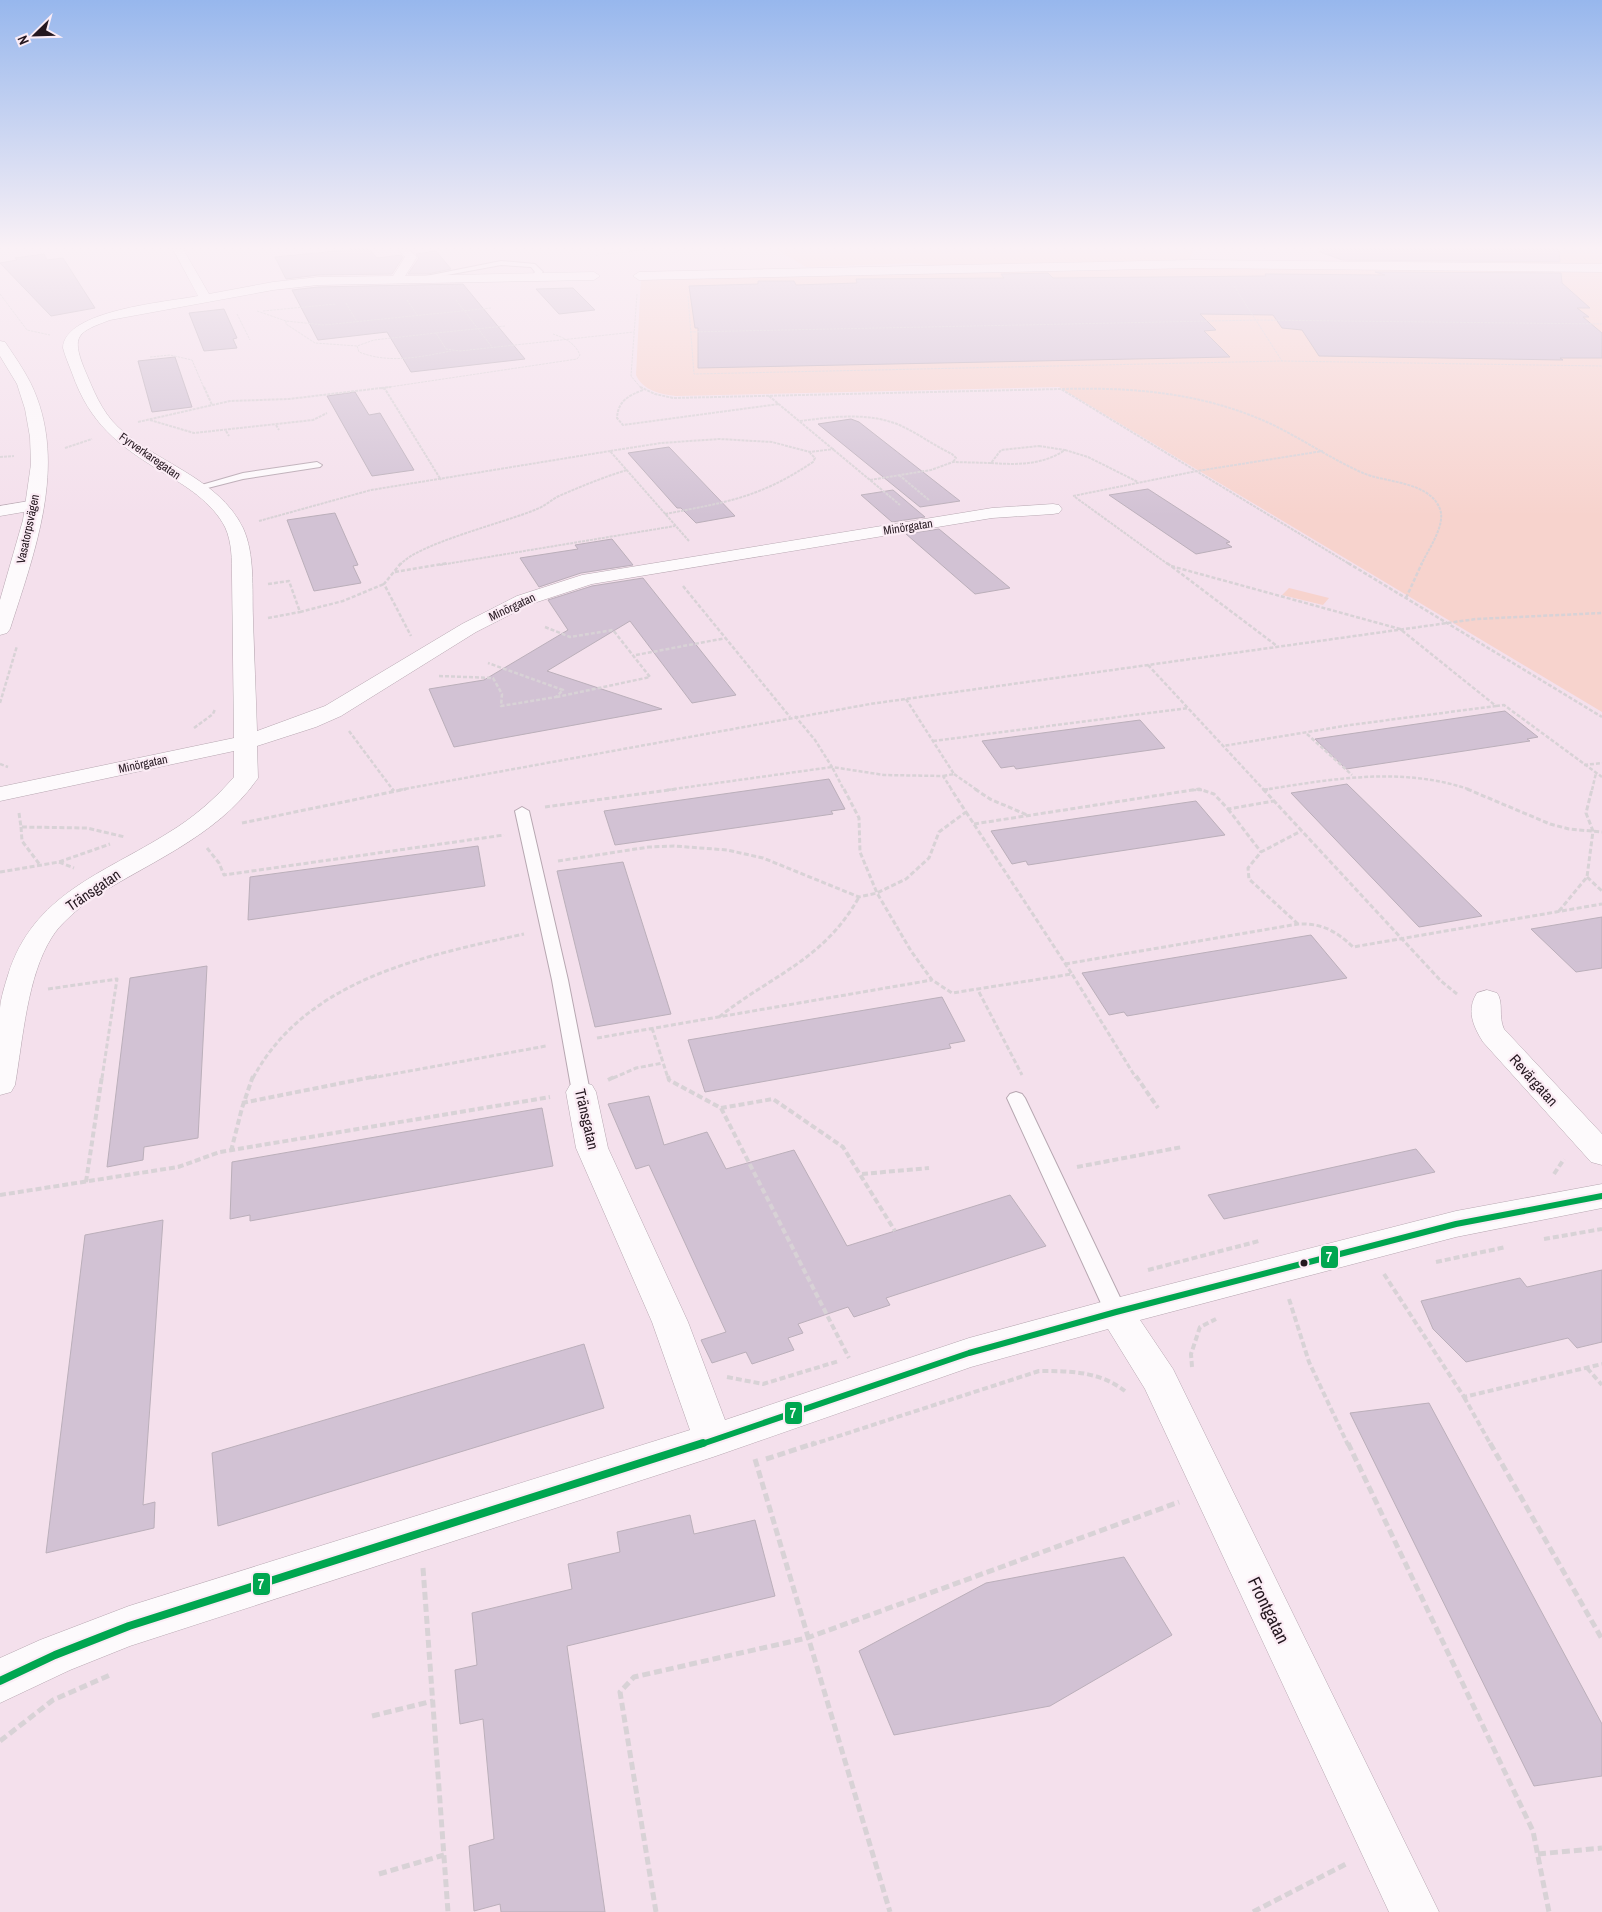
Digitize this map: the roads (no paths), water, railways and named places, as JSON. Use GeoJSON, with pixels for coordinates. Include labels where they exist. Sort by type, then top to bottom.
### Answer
{"type":"FeatureCollection","features":[{"type":"Feature","properties":{"kind":"street","name":"Fyrverkaregatan"},"geometry":{"type":"LineString","coordinates":[[72,338],[70,350],[81,379],[92,402],[111,429],[138,451],[196,488],[221,509],[234,528],[238,542],[242,587],[246,742]]}},
{"type":"Feature","properties":{"kind":"street","name":"Vasatorpsvägen"},"geometry":{"type":"LineString","coordinates":[[0,345],[16,368],[33,408],[39,465],[35,505],[18,575],[0,629]]}},
{"type":"Feature","properties":{"kind":"street"},"geometry":{"type":"LineString","coordinates":[[0,510],[35,505]]}},
{"type":"Feature","properties":{"kind":"street","name":"Minörgatan"},"geometry":{"type":"LineString","coordinates":[[8,792],[246,742],[333,711],[469,628],[524,600],[589,579],[992,513],[1053,509]]}},
{"type":"Feature","properties":{"kind":"street","name":"Tränsgatan"},"geometry":{"type":"LineString","coordinates":[[0,1085],[19,994],[31,950],[40,934],[55,917],[90,889],[204,833],[226,801],[246,778],[246,742]]}},
{"type":"Feature","properties":{"kind":"street","name":"Revärgatan"},"geometry":{"type":"LineString","coordinates":[[1485,1007],[1486,1025],[1493,1035],[1602,1154]]}},
{"type":"Feature","properties":{"kind":"street","name":"Tränsgatan"},"geometry":{"type":"LineString","coordinates":[[580,1092],[592,1148],[670,1322],[729,1433]]}},
{"type":"Feature","properties":{"kind":"street"},"geometry":{"type":"LineString","coordinates":[[0,1681],[54,1655],[226,1593],[375,1549],[969,1353],[1116,1312],[1456,1224],[1602,1196]]}},
{"type":"Feature","properties":{"kind":"street","name":"Frontgatan"},"geometry":{"type":"LineString","coordinates":[[1116,1312],[1160,1380],[1212,1490],[1357,1858],[1414,1912]]}},
{"type":"Feature","properties":{"kind":"lane"},"geometry":{"type":"LineString","coordinates":[[196,488],[243,476],[317,465]]}},
{"type":"Feature","properties":{"kind":"lane"},"geometry":{"type":"LineString","coordinates":[[0,597],[18,575]]}},
{"type":"Feature","properties":{"kind":"lane","name":"Tränsgatan"},"geometry":{"type":"LineString","coordinates":[[522,811],[548,929],[580,1092]]}},
{"type":"Feature","properties":{"kind":"lane"},"geometry":{"type":"LineString","coordinates":[[1016,1098],[1116,1312]]}}]}
